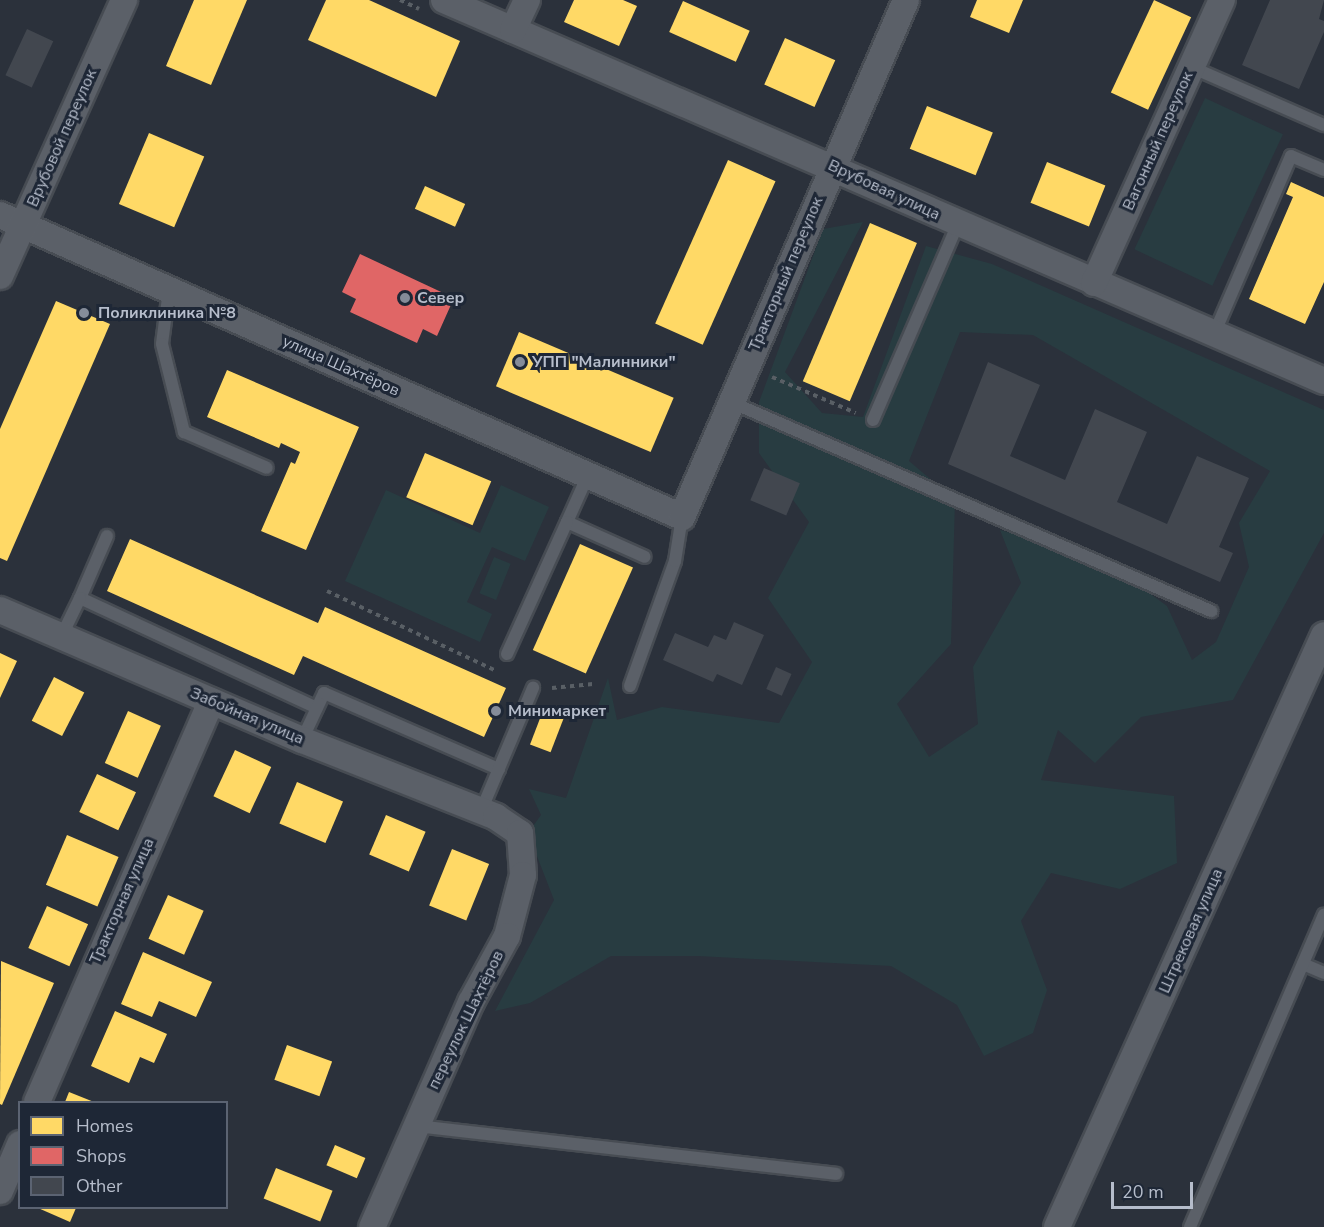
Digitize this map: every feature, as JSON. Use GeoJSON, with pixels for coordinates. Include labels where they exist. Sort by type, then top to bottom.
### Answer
{"type":"FeatureCollection","features":[{"type":"Feature","properties":{"kind":"street","name":"Врубовой переулок"},"geometry":{"type":"LineString","coordinates":[[0,276],[124,0]]}},
{"type":"Feature","properties":{"kind":"street"},"geometry":{"type":"LineString","coordinates":[[513,30],[527,0]]}},
{"type":"Feature","properties":{"kind":"street","name":"Тракторный переулок"},"geometry":{"type":"LineString","coordinates":[[682,517],[832,166],[906,0]]}},
{"type":"Feature","properties":{"kind":"street","name":"Вагонный переулок"},"geometry":{"type":"LineString","coordinates":[[1094,283],[1222,0]]}},
{"type":"Feature","properties":{"kind":"street","name":"Врубовая улица"},"geometry":{"type":"LineString","coordinates":[[433,5],[513,30],[832,166],[958,224],[1324,381]]}},
{"type":"Feature","properties":{"kind":"street","name":"улица Шахтёров"},"geometry":{"type":"LineString","coordinates":[[0,215],[682,517]]}},
{"type":"Feature","properties":{"kind":"street","name":"Забойная улица"},"geometry":{"type":"LineString","coordinates":[[0,610],[302,740],[489,814]]}},
{"type":"Feature","properties":{"kind":"street","name":"Штрековая улица"},"geometry":{"type":"LineString","coordinates":[[1057,1227],[1324,635]]}},
{"type":"Feature","properties":{"kind":"street","name":"Тракторная улица"},"geometry":{"type":"LineString","coordinates":[[37,1101],[211,701]]}},
{"type":"Feature","properties":{"kind":"street","name":"переулок Шахтёров"},"geometry":{"type":"LineString","coordinates":[[372,1227],[471,1002],[507,936],[523,875],[520,833],[489,814]]}},
{"type":"Feature","properties":{"kind":"street"},"geometry":{"type":"LineString","coordinates":[[0,1191],[18,1149]]}},
{"type":"Feature","properties":{"kind":"lane"},"geometry":{"type":"LineString","coordinates":[[1191,67],[1324,125]]}},
{"type":"Feature","properties":{"kind":"lane"},"geometry":{"type":"LineString","coordinates":[[1214,334],[1291,156],[1324,170]]}},
{"type":"Feature","properties":{"kind":"lane"},"geometry":{"type":"LineString","coordinates":[[873,420],[958,224]]}},
{"type":"Feature","properties":{"kind":"lane"},"geometry":{"type":"LineString","coordinates":[[169,290],[162,344],[184,432],[267,468]]}},
{"type":"Feature","properties":{"kind":"lane"},"geometry":{"type":"LineString","coordinates":[[731,402],[1211,610]]}},
{"type":"Feature","properties":{"kind":"lane"},"geometry":{"type":"LineString","coordinates":[[507,654],[588,475]]}},
{"type":"Feature","properties":{"kind":"lane"},"geometry":{"type":"LineString","coordinates":[[630,686],[675,561],[682,517]]}},
{"type":"Feature","properties":{"kind":"lane"},"geometry":{"type":"LineString","coordinates":[[567,522],[645,557]]}},
{"type":"Feature","properties":{"kind":"lane"},"geometry":{"type":"LineString","coordinates":[[61,638],[107,536]]}},
{"type":"Feature","properties":{"kind":"lane"},"geometry":{"type":"LineString","coordinates":[[80,598],[317,708]]}},
{"type":"Feature","properties":{"kind":"lane"},"geometry":{"type":"LineString","coordinates":[[489,814],[499,768],[533,688]]}},
{"type":"Feature","properties":{"kind":"lane"},"geometry":{"type":"LineString","coordinates":[[302,740],[324,693],[499,768]]}},
{"type":"Feature","properties":{"kind":"lane"},"geometry":{"type":"LineString","coordinates":[[1190,1227],[1324,915]]}},
{"type":"Feature","properties":{"kind":"lane"},"geometry":{"type":"LineString","coordinates":[[1303,964],[1324,973]]}},
{"type":"Feature","properties":{"kind":"lane"},"geometry":{"type":"LineString","coordinates":[[416,1126],[836,1174]]}},
{"type":"Feature","properties":{"kind":"path"},"geometry":{"type":"LineString","coordinates":[[400,0],[433,5]]}},
{"type":"Feature","properties":{"kind":"path"},"geometry":{"type":"LineString","coordinates":[[755,412],[776,366]]}},
{"type":"Feature","properties":{"kind":"path"},"geometry":{"type":"LineString","coordinates":[[771,376],[873,420]]}},
{"type":"Feature","properties":{"kind":"path"},"geometry":{"type":"LineString","coordinates":[[327,591],[533,688],[592,684]]}},
{"type":"Feature","properties":{"kind":"green space"},"geometry":{"type":"Polygon","coordinates":[[[1205,98],[1283,134],[1212,286],[1134,249],[1205,98]]]}},
{"type":"Feature","properties":{"kind":"green space"},"geometry":{"type":"Polygon","coordinates":[[[863,222],[785,372],[822,413],[863,417],[926,246],[992,264],[1324,410],[1324,533],[1233,700],[1141,717],[1095,763],[1058,730],[1041,780],[1174,796],[1177,863],[1120,889],[1051,873],[1021,921],[1047,990],[1033,1033],[984,1056],[957,1005],[891,966],[698,956],[611,956],[530,1003],[495,1011],[554,900],[528,833],[541,815],[529,789],[566,798],[608,678],[617,720],[662,707],[779,723],[812,662],[768,598],[809,522],[759,453],[759,402],[823,229],[863,222]],[[960,332],[909,461],[955,500],[951,644],[897,704],[929,757],[978,724],[973,667],[1021,583],[1000,530],[1101,558],[1167,606],[1192,660],[1216,642],[1249,567],[1239,523],[1270,471],[1033,335],[960,332]]]}},
{"type":"Feature","properties":{"kind":"green space"},"geometry":{"type":"Polygon","coordinates":[[[501,485],[549,507],[525,561],[492,547],[467,602],[492,614],[480,642],[345,581],[386,490],[480,533],[501,485]]]}},
{"type":"Feature","properties":{"kind":"green space"},"geometry":{"type":"Polygon","coordinates":[[[494,557],[511,564],[496,600],[479,593],[494,557]]]}},
{"type":"Feature","properties":{"kind":"building: Homes"},"geometry":{"type":"Polygon","coordinates":[[[194,0],[247,0],[211,85],[166,66],[194,0]]]}},
{"type":"Feature","properties":{"kind":"building: Homes"},"geometry":{"type":"Polygon","coordinates":[[[326,0],[369,0],[460,41],[436,97],[308,40],[326,0]]]}},
{"type":"Feature","properties":{"kind":"building: Homes"},"geometry":{"type":"Polygon","coordinates":[[[574,0],[623,0],[637,6],[619,46],[564,22],[574,0]]]}},
{"type":"Feature","properties":{"kind":"building: Homes"},"geometry":{"type":"Polygon","coordinates":[[[977,0],[1023,0],[1009,33],[970,17],[977,0]]]}},
{"type":"Feature","properties":{"kind":"building: Homes"},"geometry":{"type":"Polygon","coordinates":[[[1154,0],[1191,17],[1148,110],[1111,92],[1154,0]]]}},
{"type":"Feature","properties":{"kind":"building: Homes"},"geometry":{"type":"Polygon","coordinates":[[[683,1],[750,31],[736,62],[669,32],[683,1]]]}},
{"type":"Feature","properties":{"kind":"building: Homes"},"geometry":{"type":"Polygon","coordinates":[[[785,38],[835,60],[815,107],[764,85],[785,38]]]}},
{"type":"Feature","properties":{"kind":"building: Homes"},"geometry":{"type":"Polygon","coordinates":[[[927,106],[993,133],[976,175],[910,149],[927,106]]]}},
{"type":"Feature","properties":{"kind":"building: Homes"},"geometry":{"type":"Polygon","coordinates":[[[149,133],[204,156],[174,227],[119,204],[149,133]]]}},
{"type":"Feature","properties":{"kind":"building: Homes"},"geometry":{"type":"Polygon","coordinates":[[[728,160],[776,181],[703,345],[655,324],[728,160]]]}},
{"type":"Feature","properties":{"kind":"building: Homes"},"geometry":{"type":"Polygon","coordinates":[[[1047,162],[1105,186],[1089,226],[1031,203],[1047,162]]]}},
{"type":"Feature","properties":{"kind":"building: Homes"},"geometry":{"type":"Polygon","coordinates":[[[1291,182],[1324,197],[1324,282],[1305,324],[1249,299],[1293,197],[1286,194],[1291,182]]]}},
{"type":"Feature","properties":{"kind":"building: Homes"},"geometry":{"type":"Polygon","coordinates":[[[425,186],[465,204],[455,227],[415,209],[425,186]]]}},
{"type":"Feature","properties":{"kind":"building: Homes"},"geometry":{"type":"Polygon","coordinates":[[[870,223],[917,243],[850,401],[803,381],[870,223]]]}},
{"type":"Feature","properties":{"kind":"building: Homes"},"geometry":{"type":"Polygon","coordinates":[[[56,301],[110,324],[7,561],[0,558],[0,429],[56,301]]]}},
{"type":"Feature","properties":{"kind":"building: Homes"},"geometry":{"type":"Polygon","coordinates":[[[519,332],[674,398],[651,452],[496,386],[519,332]]]}},
{"type":"Feature","properties":{"kind":"building: Homes"},"geometry":{"type":"Polygon","coordinates":[[[227,370],[359,427],[306,550],[261,531],[291,462],[295,464],[300,452],[281,443],[279,448],[207,417],[227,370]]]}},
{"type":"Feature","properties":{"kind":"building: Homes"},"geometry":{"type":"Polygon","coordinates":[[[425,453],[491,481],[473,525],[406,497],[425,453]]]}},
{"type":"Feature","properties":{"kind":"building: Homes"},"geometry":{"type":"Polygon","coordinates":[[[130,539],[318,623],[325,607],[506,688],[484,737],[303,656],[294,675],[107,591],[130,539]]]}},
{"type":"Feature","properties":{"kind":"building: Homes"},"geometry":{"type":"Polygon","coordinates":[[[580,544],[633,568],[586,674],[533,650],[580,544]]]}},
{"type":"Feature","properties":{"kind":"building: Homes"},"geometry":{"type":"Polygon","coordinates":[[[0,653],[17,661],[0,698],[0,653]]]}},
{"type":"Feature","properties":{"kind":"building: Homes"},"geometry":{"type":"Polygon","coordinates":[[[54,677],[84,692],[62,736],[32,721],[54,677]]]}},
{"type":"Feature","properties":{"kind":"building: Homes"},"geometry":{"type":"Polygon","coordinates":[[[544,708],[565,716],[551,752],[530,744],[544,708]]]}},
{"type":"Feature","properties":{"kind":"building: Homes"},"geometry":{"type":"Polygon","coordinates":[[[128,711],[161,726],[138,778],[105,763],[128,711]]]}},
{"type":"Feature","properties":{"kind":"building: Homes"},"geometry":{"type":"Polygon","coordinates":[[[235,750],[271,767],[250,813],[213,796],[235,750]]]}},
{"type":"Feature","properties":{"kind":"building: Homes"},"geometry":{"type":"Polygon","coordinates":[[[97,774],[136,792],[118,830],[79,812],[97,774]]]}},
{"type":"Feature","properties":{"kind":"building: Homes"},"geometry":{"type":"Polygon","coordinates":[[[297,782],[343,802],[325,843],[279,823],[297,782]]]}},
{"type":"Feature","properties":{"kind":"building: Homes"},"geometry":{"type":"Polygon","coordinates":[[[386,815],[426,832],[409,871],[369,855],[386,815]]]}},
{"type":"Feature","properties":{"kind":"building: Homes"},"geometry":{"type":"Polygon","coordinates":[[[67,835],[119,857],[97,907],[46,885],[67,835]]]}},
{"type":"Feature","properties":{"kind":"building: Homes"},"geometry":{"type":"Polygon","coordinates":[[[452,849],[489,864],[466,921],[429,906],[452,849]]]}},
{"type":"Feature","properties":{"kind":"building: Homes"},"geometry":{"type":"Polygon","coordinates":[[[168,895],[204,911],[184,955],[148,939],[168,895]]]}},
{"type":"Feature","properties":{"kind":"building: Homes"},"geometry":{"type":"Polygon","coordinates":[[[47,906],[88,924],[69,966],[28,948],[47,906]]]}},
{"type":"Feature","properties":{"kind":"building: Homes"},"geometry":{"type":"Polygon","coordinates":[[[143,952],[212,982],[196,1017],[159,1001],[152,1017],[121,1004],[143,952]]]}},
{"type":"Feature","properties":{"kind":"building: Homes"},"geometry":{"type":"Polygon","coordinates":[[[1,961],[54,983],[2,1105],[0,1104],[1,961]]]}},
{"type":"Feature","properties":{"kind":"building: Homes"},"geometry":{"type":"Polygon","coordinates":[[[115,1011],[167,1034],[154,1063],[140,1057],[129,1083],[91,1066],[115,1011]]]}},
{"type":"Feature","properties":{"kind":"building: Homes"},"geometry":{"type":"Polygon","coordinates":[[[287,1045],[332,1061],[319,1096],[274,1080],[287,1045]]]}},
{"type":"Feature","properties":{"kind":"building: Homes"},"geometry":{"type":"Polygon","coordinates":[[[69,1092],[92,1101],[65,1101],[69,1092]]]}},
{"type":"Feature","properties":{"kind":"building: Homes"},"geometry":{"type":"Polygon","coordinates":[[[335,1145],[365,1158],[357,1178],[326,1165],[335,1145]]]}},
{"type":"Feature","properties":{"kind":"building: Homes"},"geometry":{"type":"Polygon","coordinates":[[[276,1168],[333,1191],[320,1221],[264,1199],[276,1168]]]}},
{"type":"Feature","properties":{"kind":"building: Homes"},"geometry":{"type":"Polygon","coordinates":[[[40,1209],[76,1209],[70,1222],[40,1209]]]}},
{"type":"Feature","properties":{"kind":"building: Shops","name":"Север"},"geometry":{"type":"Polygon","coordinates":[[[360,254],[454,298],[437,336],[423,329],[417,343],[350,312],[356,299],[342,292],[360,254]]]}},
{"type":"Feature","properties":{"kind":"building: Other"},"geometry":{"type":"Polygon","coordinates":[[[1270,0],[1324,0],[1319,19],[1324,21],[1324,32],[1299,89],[1242,65],[1270,0]]]}},
{"type":"Feature","properties":{"kind":"building: Other"},"geometry":{"type":"Polygon","coordinates":[[[27,29],[53,41],[32,87],[5,75],[27,29]]]}},
{"type":"Feature","properties":{"kind":"building: Other"},"geometry":{"type":"Polygon","coordinates":[[[988,362],[1040,385],[1010,456],[1065,480],[1095,409],[1147,432],[1117,502],[1167,524],[1197,456],[1249,478],[1219,547],[1233,553],[1220,582],[948,464],[988,362]]]}},
{"type":"Feature","properties":{"kind":"building: Other"},"geometry":{"type":"Polygon","coordinates":[[[764,468],[800,483],[786,515],[750,500],[764,468]]]}},
{"type":"Feature","properties":{"kind":"building: Other"},"geometry":{"type":"Polygon","coordinates":[[[734,622],[764,635],[742,685],[717,674],[713,682],[663,660],[675,633],[708,647],[714,635],[726,640],[734,622]]]}},
{"type":"Feature","properties":{"kind":"building: Other"},"geometry":{"type":"Polygon","coordinates":[[[776,667],[792,674],[782,696],[766,689],[776,667]]]}},
{"type":"Feature","properties":{"kind":"place","name":"Север"},"geometry":{"type":"Point","coordinates":[405,298]}},
{"type":"Feature","properties":{"kind":"place","name":"Поликлиника №8"},"geometry":{"type":"Point","coordinates":[84,313]}},
{"type":"Feature","properties":{"kind":"place","name":"УПП \"Малинники\""},"geometry":{"type":"Point","coordinates":[520,362]}},
{"type":"Feature","properties":{"kind":"place","name":"Минимаркет"},"geometry":{"type":"Point","coordinates":[496,711]}}]}
